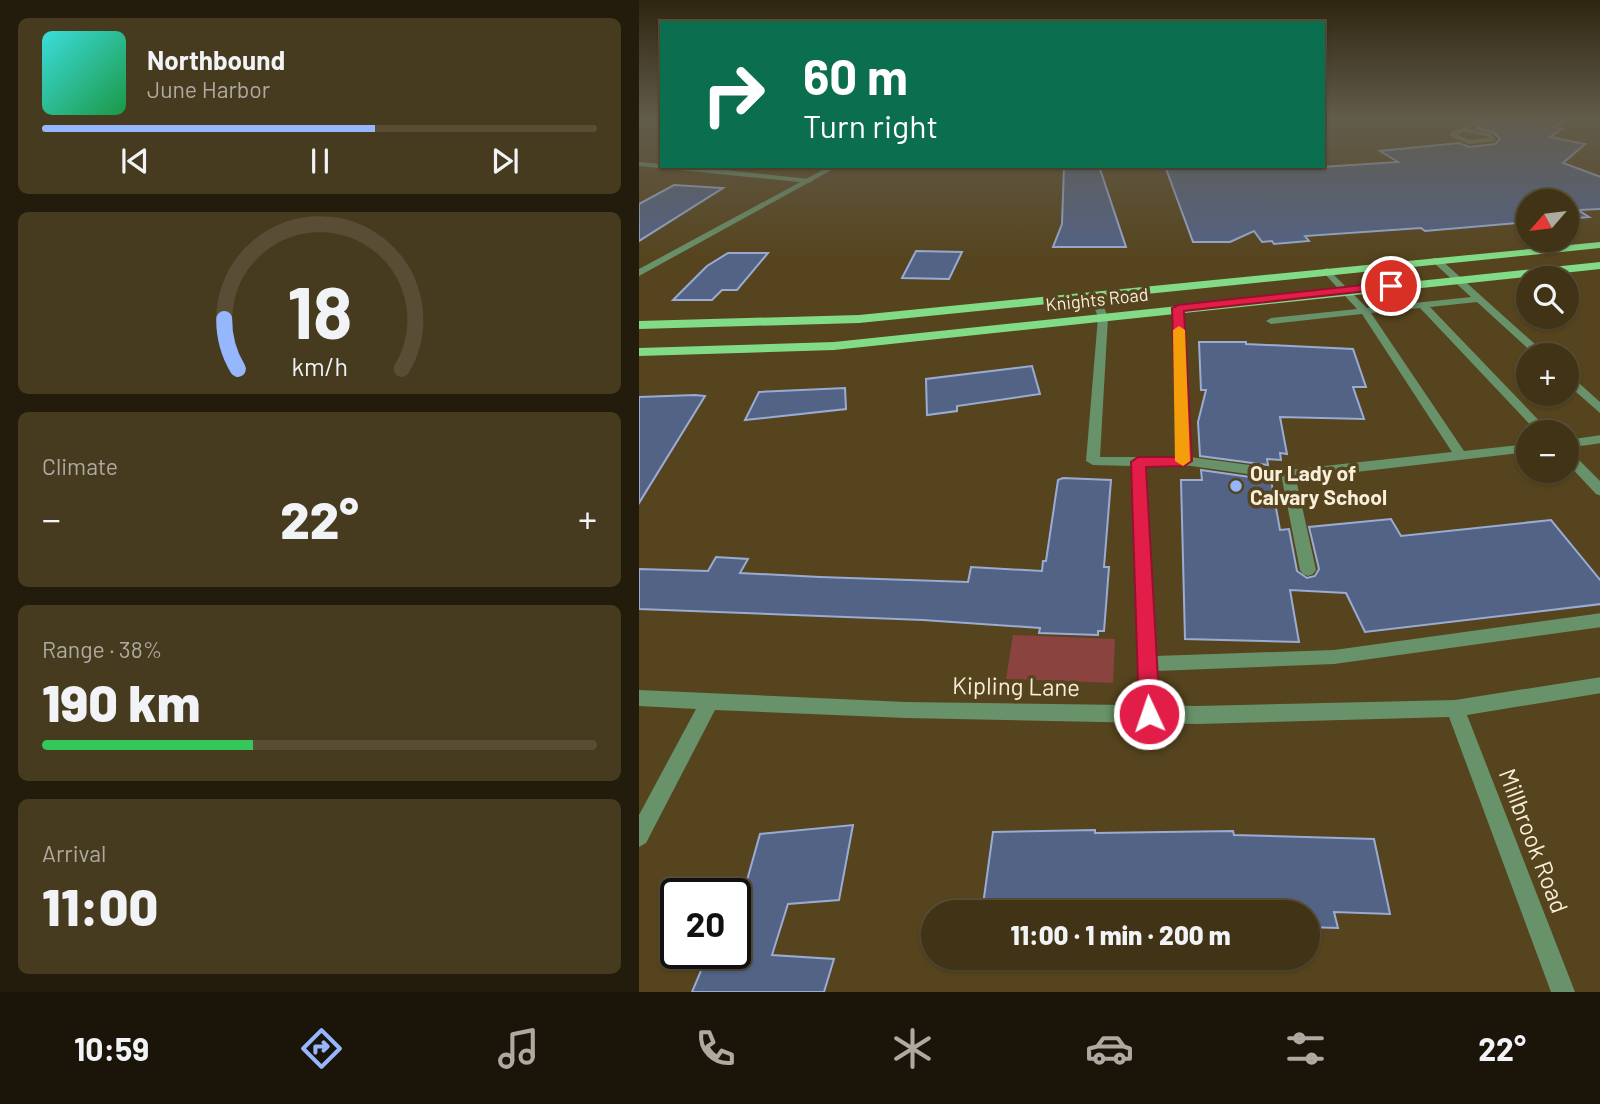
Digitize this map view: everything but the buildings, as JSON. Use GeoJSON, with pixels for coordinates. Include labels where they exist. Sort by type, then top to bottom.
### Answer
{"type":"FeatureCollection","features":[{"type":"Feature","properties":{"kind":"main road","name":"Knights Road"},"geometry":{"type":"LineString","coordinates":[[639,325],[859,319],[1600,245]]}},
{"type":"Feature","properties":{"kind":"main road","name":"Knights Road"},"geometry":{"type":"LineString","coordinates":[[639,352],[834,346],[1600,265]]}},
{"type":"Feature","properties":{"kind":"street"},"geometry":{"type":"LineString","coordinates":[[683,168],[809,181]]}},
{"type":"Feature","properties":{"kind":"street"},"geometry":{"type":"LineString","coordinates":[[639,273],[832,168]]}},
{"type":"Feature","properties":{"kind":"street"},"geometry":{"type":"LineString","coordinates":[[1436,260],[1528,343]]}},
{"type":"Feature","properties":{"kind":"street"},"geometry":{"type":"LineString","coordinates":[[1327,271],[1364,310],[1460,455]]}},
{"type":"Feature","properties":{"kind":"street"},"geometry":{"type":"LineString","coordinates":[[1095,296],[1103,317],[1093,461],[1184,461],[1288,475],[1516,449]]}},
{"type":"Feature","properties":{"kind":"street"},"geometry":{"type":"LineString","coordinates":[[1271,321],[1480,299]]}},
{"type":"Feature","properties":{"kind":"street"},"geometry":{"type":"LineString","coordinates":[[1422,305],[1532,420]]}},
{"type":"Feature","properties":{"kind":"street"},"geometry":{"type":"LineString","coordinates":[[1178,308],[1184,461]]}},
{"type":"Feature","properties":{"kind":"street"},"geometry":{"type":"LineString","coordinates":[[1579,390],[1600,410]]}},
{"type":"Feature","properties":{"kind":"street"},"geometry":{"type":"LineString","coordinates":[[1579,442],[1600,439]]}},
{"type":"Feature","properties":{"kind":"street"},"geometry":{"type":"LineString","coordinates":[[1138,462],[1149,714]]}},
{"type":"Feature","properties":{"kind":"street"},"geometry":{"type":"LineString","coordinates":[[1579,469],[1600,491]]}},
{"type":"Feature","properties":{"kind":"street"},"geometry":{"type":"LineString","coordinates":[[1288,475],[1308,570]]}},
{"type":"Feature","properties":{"kind":"street"},"geometry":{"type":"LineString","coordinates":[[1147,664],[1334,657],[1600,620]]}},
{"type":"Feature","properties":{"kind":"street","name":"Kipling Lane"},"geometry":{"type":"LineString","coordinates":[[639,698],[906,710],[1197,715],[1455,708],[1600,685]]}},
{"type":"Feature","properties":{"kind":"street"},"geometry":{"type":"LineString","coordinates":[[639,836],[709,702]]}},
{"type":"Feature","properties":{"kind":"street","name":"Millbrook Road"},"geometry":{"type":"LineString","coordinates":[[1455,708],[1563,992]]}},
{"type":"Feature","properties":{"kind":"shaded area"},"geometry":{"type":"Polygon","coordinates":[[[1013,635],[1115,639],[1113,683],[1006,679],[1013,635]]]}},
{"type":"Feature","properties":{"kind":"slow traffic"},"geometry":{"type":"LineString","coordinates":[[1179,330],[1183,461]]}},
{"type":"Feature","properties":{"kind":"place","name":"Our Lady of Calvary School"},"geometry":{"type":"Point","coordinates":[1236,486]}},
{"type":"Feature","properties":{"kind":"route"},"geometry":{"type":"LineString","coordinates":[[1149,714],[1138,462],[1184,461],[1178,308],[1391,286]]}}]}
